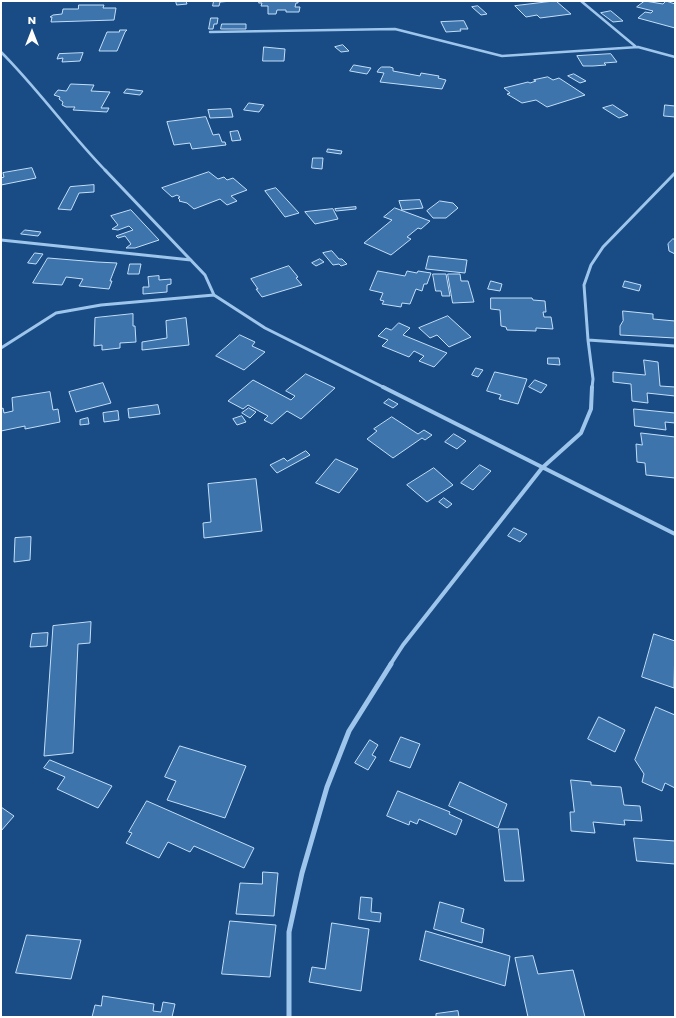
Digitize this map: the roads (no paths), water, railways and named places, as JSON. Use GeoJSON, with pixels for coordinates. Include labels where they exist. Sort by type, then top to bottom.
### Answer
{"type":"FeatureCollection","features":[{"type":"Feature","properties":{"kind":"street"},"geometry":{"type":"LineString","coordinates":[[581,1],[636,47]]}},
{"type":"Feature","properties":{"kind":"street"},"geometry":{"type":"LineString","coordinates":[[210,32],[395,29],[502,56],[636,47],[675,57]]}},
{"type":"Feature","properties":{"kind":"street"},"geometry":{"type":"LineString","coordinates":[[1,52],[13,64],[78,142],[205,275],[214,295],[265,328],[675,534]]}},
{"type":"Feature","properties":{"kind":"street"},"geometry":{"type":"LineString","coordinates":[[289,1017],[290,925],[302,873],[327,788],[349,731],[403,645],[542,468],[581,433],[591,409],[593,379],[588,340],[584,285],[591,265],[602,247],[626,225],[675,173]]}},
{"type":"Feature","properties":{"kind":"street"},"geometry":{"type":"LineString","coordinates":[[1,240],[191,260]]}},
{"type":"Feature","properties":{"kind":"street"},"geometry":{"type":"LineString","coordinates":[[1,348],[56,314],[101,305],[214,295]]}},
{"type":"Feature","properties":{"kind":"street"},"geometry":{"type":"LineString","coordinates":[[588,340],[675,346]]}}]}
